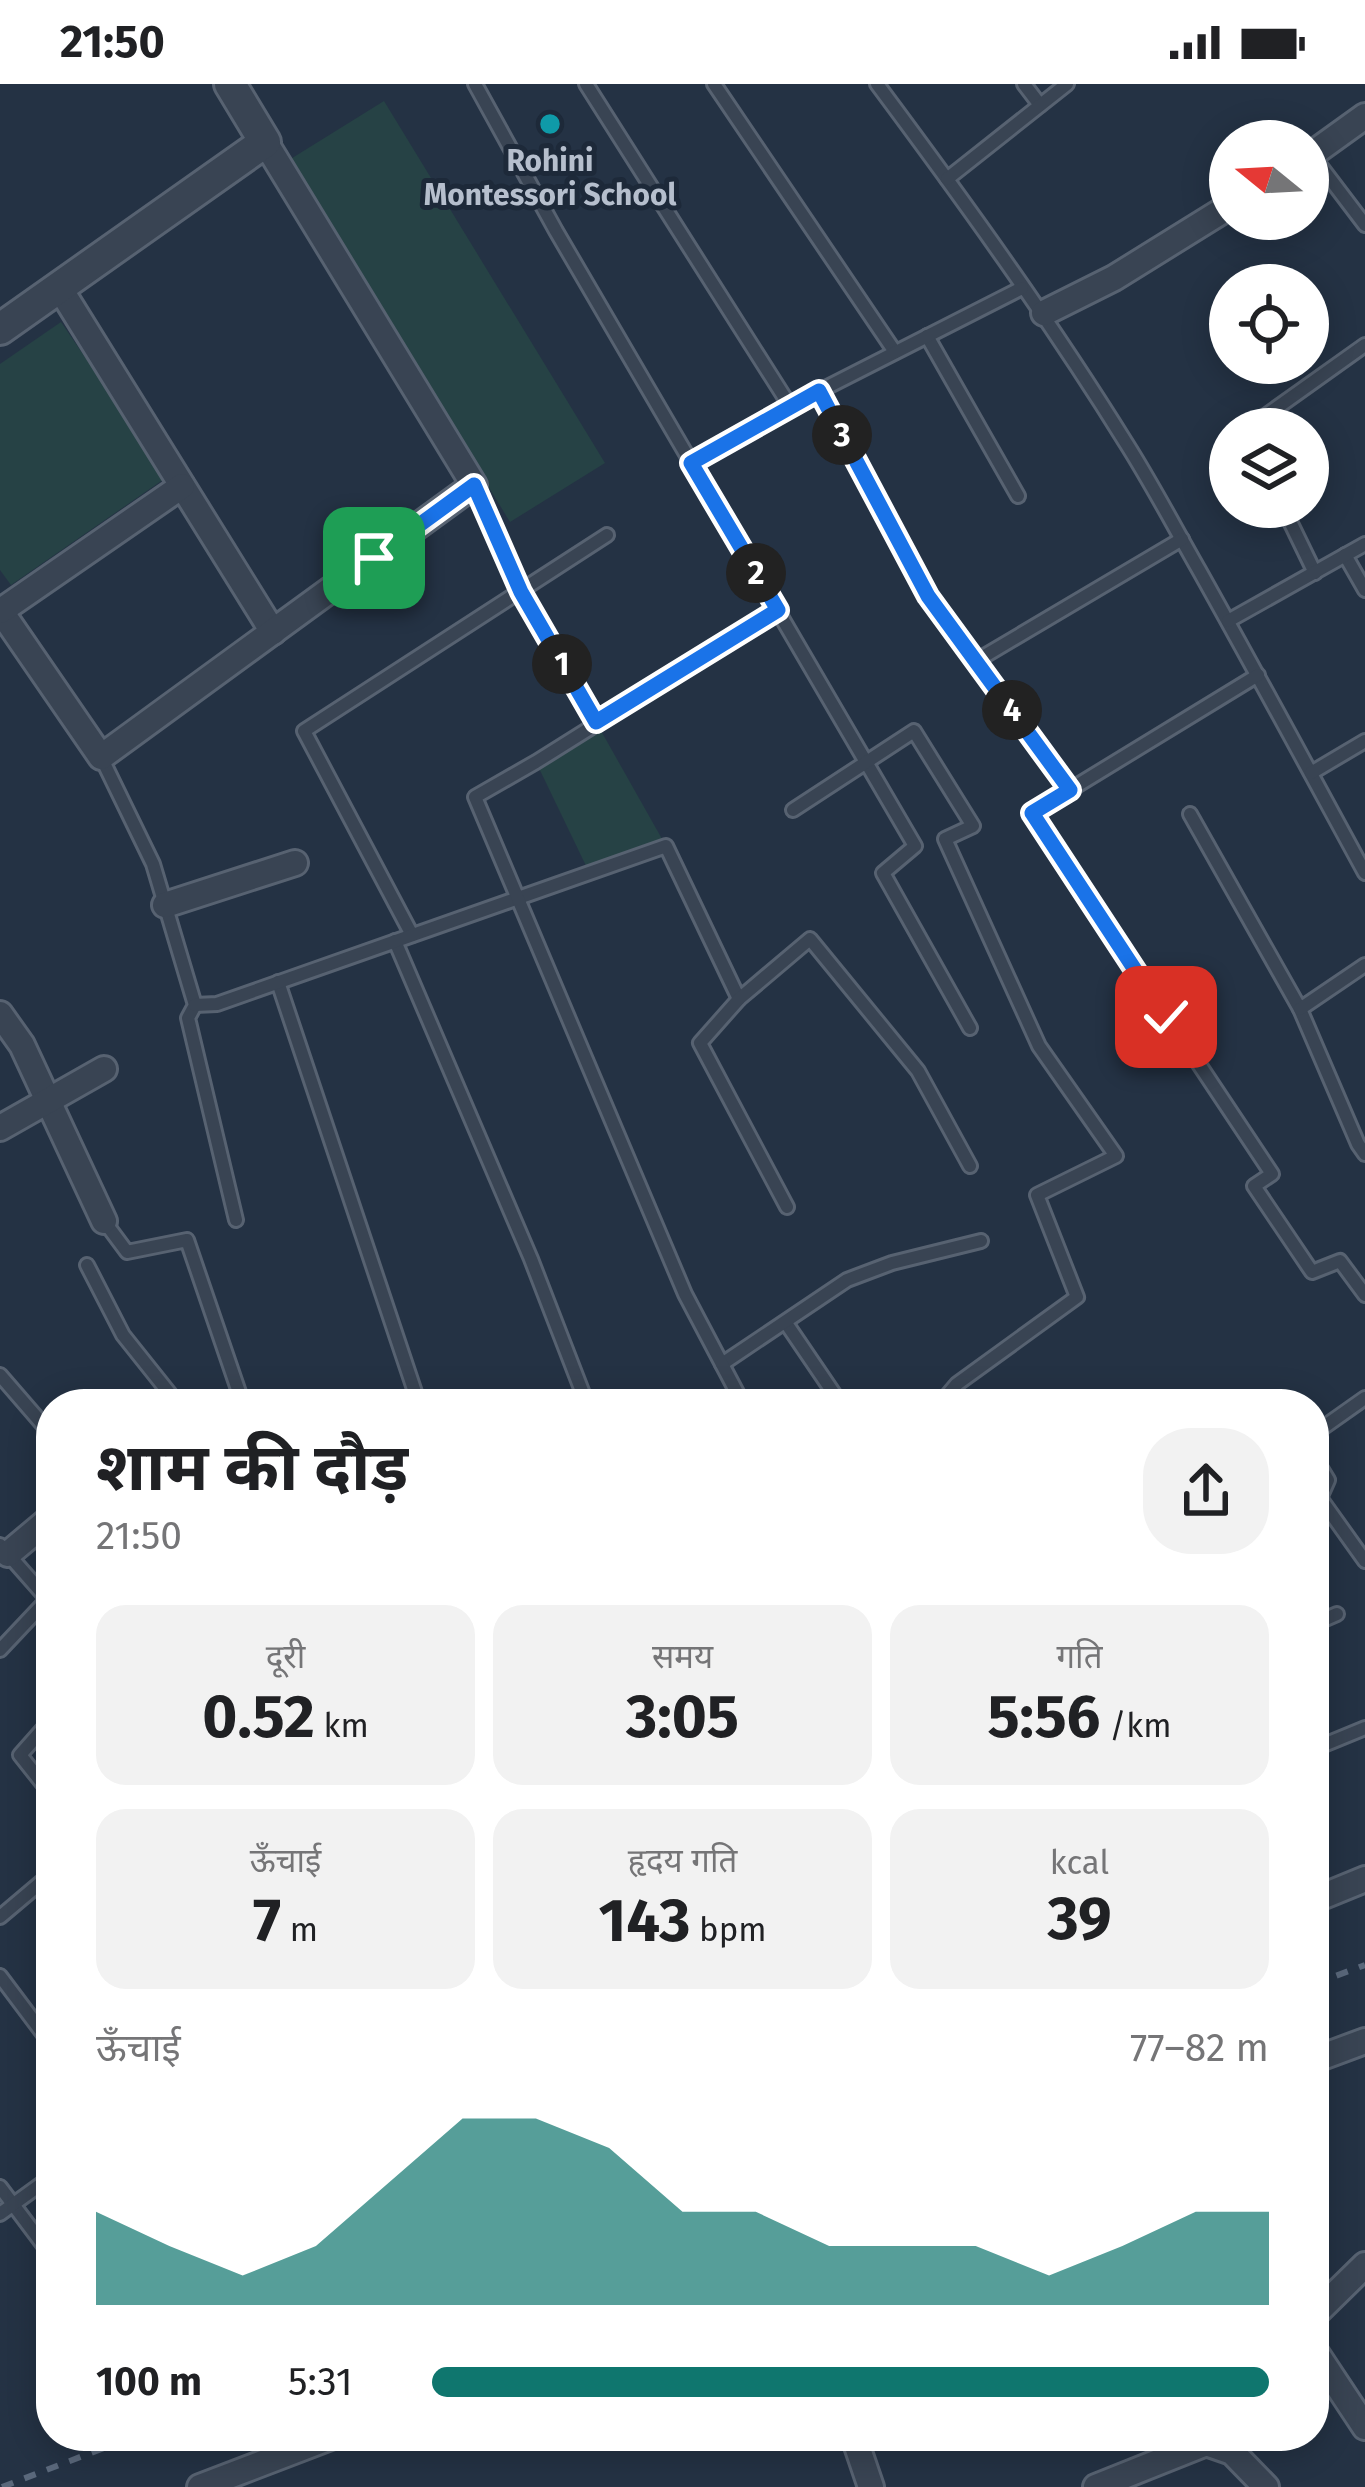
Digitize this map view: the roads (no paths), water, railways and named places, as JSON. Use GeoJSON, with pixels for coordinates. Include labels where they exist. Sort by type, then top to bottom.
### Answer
{"type":"FeatureCollection","features":[{"type":"Feature","properties":{"kind":"street"},"geometry":{"type":"LineString","coordinates":[[182,486],[0,610],[101,757],[474,485],[230,84]]}},
{"type":"Feature","properties":{"kind":"street"},"geometry":{"type":"LineString","coordinates":[[1329,142],[1365,116]]}},
{"type":"Feature","properties":{"kind":"street"},"geometry":{"type":"LineString","coordinates":[[0,329],[265,142]]}},
{"type":"Feature","properties":{"kind":"street"},"geometry":{"type":"LineString","coordinates":[[1044,313],[1114,278],[1209,219]]}},
{"type":"Feature","properties":{"kind":"street"},"geometry":{"type":"LineString","coordinates":[[59,287],[273,632]]}},
{"type":"Feature","properties":{"kind":"street"},"geometry":{"type":"LineString","coordinates":[[165,905],[296,863]]}},
{"type":"Feature","properties":{"kind":"street"},"geometry":{"type":"LineString","coordinates":[[0,1014],[22,1045],[104,1221]]}},
{"type":"Feature","properties":{"kind":"street"},"geometry":{"type":"LineString","coordinates":[[0,1128],[104,1069]]}},
{"type":"Feature","properties":{"kind":"street"},"geometry":{"type":"LineString","coordinates":[[4,1549],[36,1527]]}},
{"type":"Feature","properties":{"kind":"street"},"geometry":{"type":"LineString","coordinates":[[1329,1894],[1365,1879]]}},
{"type":"Feature","properties":{"kind":"street"},"geometry":{"type":"LineString","coordinates":[[1329,2054],[1365,2041]]}},
{"type":"Feature","properties":{"kind":"street"},"geometry":{"type":"LineString","coordinates":[[1329,2300],[1365,2265]]}},
{"type":"Feature","properties":{"kind":"street"},"geometry":{"type":"LineString","coordinates":[[1329,2373],[1365,2428]]}},
{"type":"Feature","properties":{"kind":"street"},"geometry":{"type":"LineString","coordinates":[[200,2487],[294,2451]]}},
{"type":"Feature","properties":{"kind":"street"},"geometry":{"type":"LineString","coordinates":[[859,2451],[871,2487]]}},
{"type":"Feature","properties":{"kind":"street"},"geometry":{"type":"LineString","coordinates":[[1096,2487],[1185,2451]]}},
{"type":"Feature","properties":{"kind":"street"},"geometry":{"type":"LineString","coordinates":[[1229,2451],[1266,2487]]}},
{"type":"Feature","properties":{"kind":"lane"},"geometry":{"type":"LineString","coordinates":[[475,84],[915,846],[883,874],[970,1028]]}},
{"type":"Feature","properties":{"kind":"lane"},"geometry":{"type":"LineString","coordinates":[[586,84],[790,406]]}},
{"type":"Feature","properties":{"kind":"lane"},"geometry":{"type":"LineString","coordinates":[[714,84],[895,352]]}},
{"type":"Feature","properties":{"kind":"lane"},"geometry":{"type":"LineString","coordinates":[[878,84],[1044,313],[1130,448],[1365,873]]}},
{"type":"Feature","properties":{"kind":"lane"},"geometry":{"type":"LineString","coordinates":[[1024,84],[1040,105]]}},
{"type":"Feature","properties":{"kind":"lane"},"geometry":{"type":"LineString","coordinates":[[947,178],[1067,84]]}},
{"type":"Feature","properties":{"kind":"lane"},"geometry":{"type":"LineString","coordinates":[[1329,180],[1365,225]]}},
{"type":"Feature","properties":{"kind":"lane"},"geometry":{"type":"LineString","coordinates":[[691,463],[790,406],[1022,288]]}},
{"type":"Feature","properties":{"kind":"lane"},"geometry":{"type":"LineString","coordinates":[[926,336],[1018,496]]}},
{"type":"Feature","properties":{"kind":"lane"},"geometry":{"type":"LineString","coordinates":[[1276,408],[1365,345]]}},
{"type":"Feature","properties":{"kind":"lane"},"geometry":{"type":"LineString","coordinates":[[819,391],[928,596],[1070,790]]}},
{"type":"Feature","properties":{"kind":"lane"},"geometry":{"type":"LineString","coordinates":[[474,485],[521,592],[596,722]]}},
{"type":"Feature","properties":{"kind":"lane"},"geometry":{"type":"LineString","coordinates":[[1293,528],[1315,573]]}},
{"type":"Feature","properties":{"kind":"lane"},"geometry":{"type":"LineString","coordinates":[[412,935],[304,731],[608,535]]}},
{"type":"Feature","properties":{"kind":"lane"},"geometry":{"type":"LineString","coordinates":[[976,661],[1181,539]]}},
{"type":"Feature","properties":{"kind":"lane"},"geometry":{"type":"LineString","coordinates":[[1228,621],[1365,544]]}},
{"type":"Feature","properties":{"kind":"lane"},"geometry":{"type":"LineString","coordinates":[[1346,555],[1365,590]]}},
{"type":"Feature","properties":{"kind":"lane"},"geometry":{"type":"LineString","coordinates":[[735,1389],[685,1294],[475,797],[778,610]]}},
{"type":"Feature","properties":{"kind":"lane"},"geometry":{"type":"LineString","coordinates":[[1258,675],[1032,813],[1272,1174],[1254,1186],[1312,1272],[1340,1261],[1365,1295]]}},
{"type":"Feature","properties":{"kind":"lane"},"geometry":{"type":"LineString","coordinates":[[793,810],[914,731],[973,826],[945,839],[1039,1046],[1116,1156],[1036,1195],[1076,1297],[953,1389]]}},
{"type":"Feature","properties":{"kind":"lane"},"geometry":{"type":"LineString","coordinates":[[1311,772],[1365,741]]}},
{"type":"Feature","properties":{"kind":"lane"},"geometry":{"type":"LineString","coordinates":[[101,757],[153,864],[195,1004],[188,1018],[236,1220]]}},
{"type":"Feature","properties":{"kind":"lane"},"geometry":{"type":"LineString","coordinates":[[1190,814],[1300,1009],[1365,1154]]}},
{"type":"Feature","properties":{"kind":"lane"},"geometry":{"type":"LineString","coordinates":[[195,1004],[217,1004],[666,846],[739,999]]}},
{"type":"Feature","properties":{"kind":"lane"},"geometry":{"type":"LineString","coordinates":[[787,1207],[700,1043],[739,999],[810,939],[918,1071],[970,1166]]}},
{"type":"Feature","properties":{"kind":"lane"},"geometry":{"type":"LineString","coordinates":[[395,941],[581,1389]]}},
{"type":"Feature","properties":{"kind":"lane"},"geometry":{"type":"LineString","coordinates":[[1300,1009],[1365,965]]}},
{"type":"Feature","properties":{"kind":"lane"},"geometry":{"type":"LineString","coordinates":[[278,982],[414,1389]]}},
{"type":"Feature","properties":{"kind":"lane"},"geometry":{"type":"LineString","coordinates":[[104,1221],[127,1252],[187,1240],[238,1389]]}},
{"type":"Feature","properties":{"kind":"lane"},"geometry":{"type":"LineString","coordinates":[[722,1364],[847,1280],[892,1263],[981,1241]]}},
{"type":"Feature","properties":{"kind":"lane"},"geometry":{"type":"LineString","coordinates":[[87,1265],[123,1335],[166,1389]]}},
{"type":"Feature","properties":{"kind":"lane"},"geometry":{"type":"LineString","coordinates":[[786,1323],[832,1389]]}},
{"type":"Feature","properties":{"kind":"lane"},"geometry":{"type":"LineString","coordinates":[[0,1375],[36,1417]]}},
{"type":"Feature","properties":{"kind":"lane"},"geometry":{"type":"LineString","coordinates":[[1329,1423],[1365,1398]]}},
{"type":"Feature","properties":{"kind":"lane"},"geometry":{"type":"LineString","coordinates":[[1329,1511],[1365,1561]]}},
{"type":"Feature","properties":{"kind":"lane"},"geometry":{"type":"LineString","coordinates":[[4,1549],[36,1586]]}},
{"type":"Feature","properties":{"kind":"lane"},"geometry":{"type":"LineString","coordinates":[[0,1650],[36,1614]]}},
{"type":"Feature","properties":{"kind":"lane"},"geometry":{"type":"LineString","coordinates":[[1329,1617],[1336,1614]]}},
{"type":"Feature","properties":{"kind":"lane"},"geometry":{"type":"LineString","coordinates":[[1329,1743],[1365,1728]]}},
{"type":"Feature","properties":{"kind":"lane"},"geometry":{"type":"LineString","coordinates":[[36,1737],[20,1755],[36,1775]]}},
{"type":"Feature","properties":{"kind":"lane"},"geometry":{"type":"LineString","coordinates":[[0,1917],[36,1887]]}},
{"type":"Feature","properties":{"kind":"lane"},"geometry":{"type":"LineString","coordinates":[[0,1976],[36,2024]]}},
{"type":"Feature","properties":{"kind":"lane"},"geometry":{"type":"LineString","coordinates":[[0,2187],[36,2235]]}},
{"type":"Feature","properties":{"kind":"lane"},"geometry":{"type":"LineString","coordinates":[[0,2214],[36,2188]]}},
{"type":"Feature","properties":{"kind":"railway"},"geometry":{"type":"LineString","coordinates":[[1329,1978],[1365,1965]]}},
{"type":"Feature","properties":{"kind":"railway"},"geometry":{"type":"LineString","coordinates":[[2,2487],[96,2451]]}},
{"type":"Feature","properties":{"kind":"place","name":"Rohini Montessori School"},"geometry":{"type":"Point","coordinates":[550,124]}}]}
